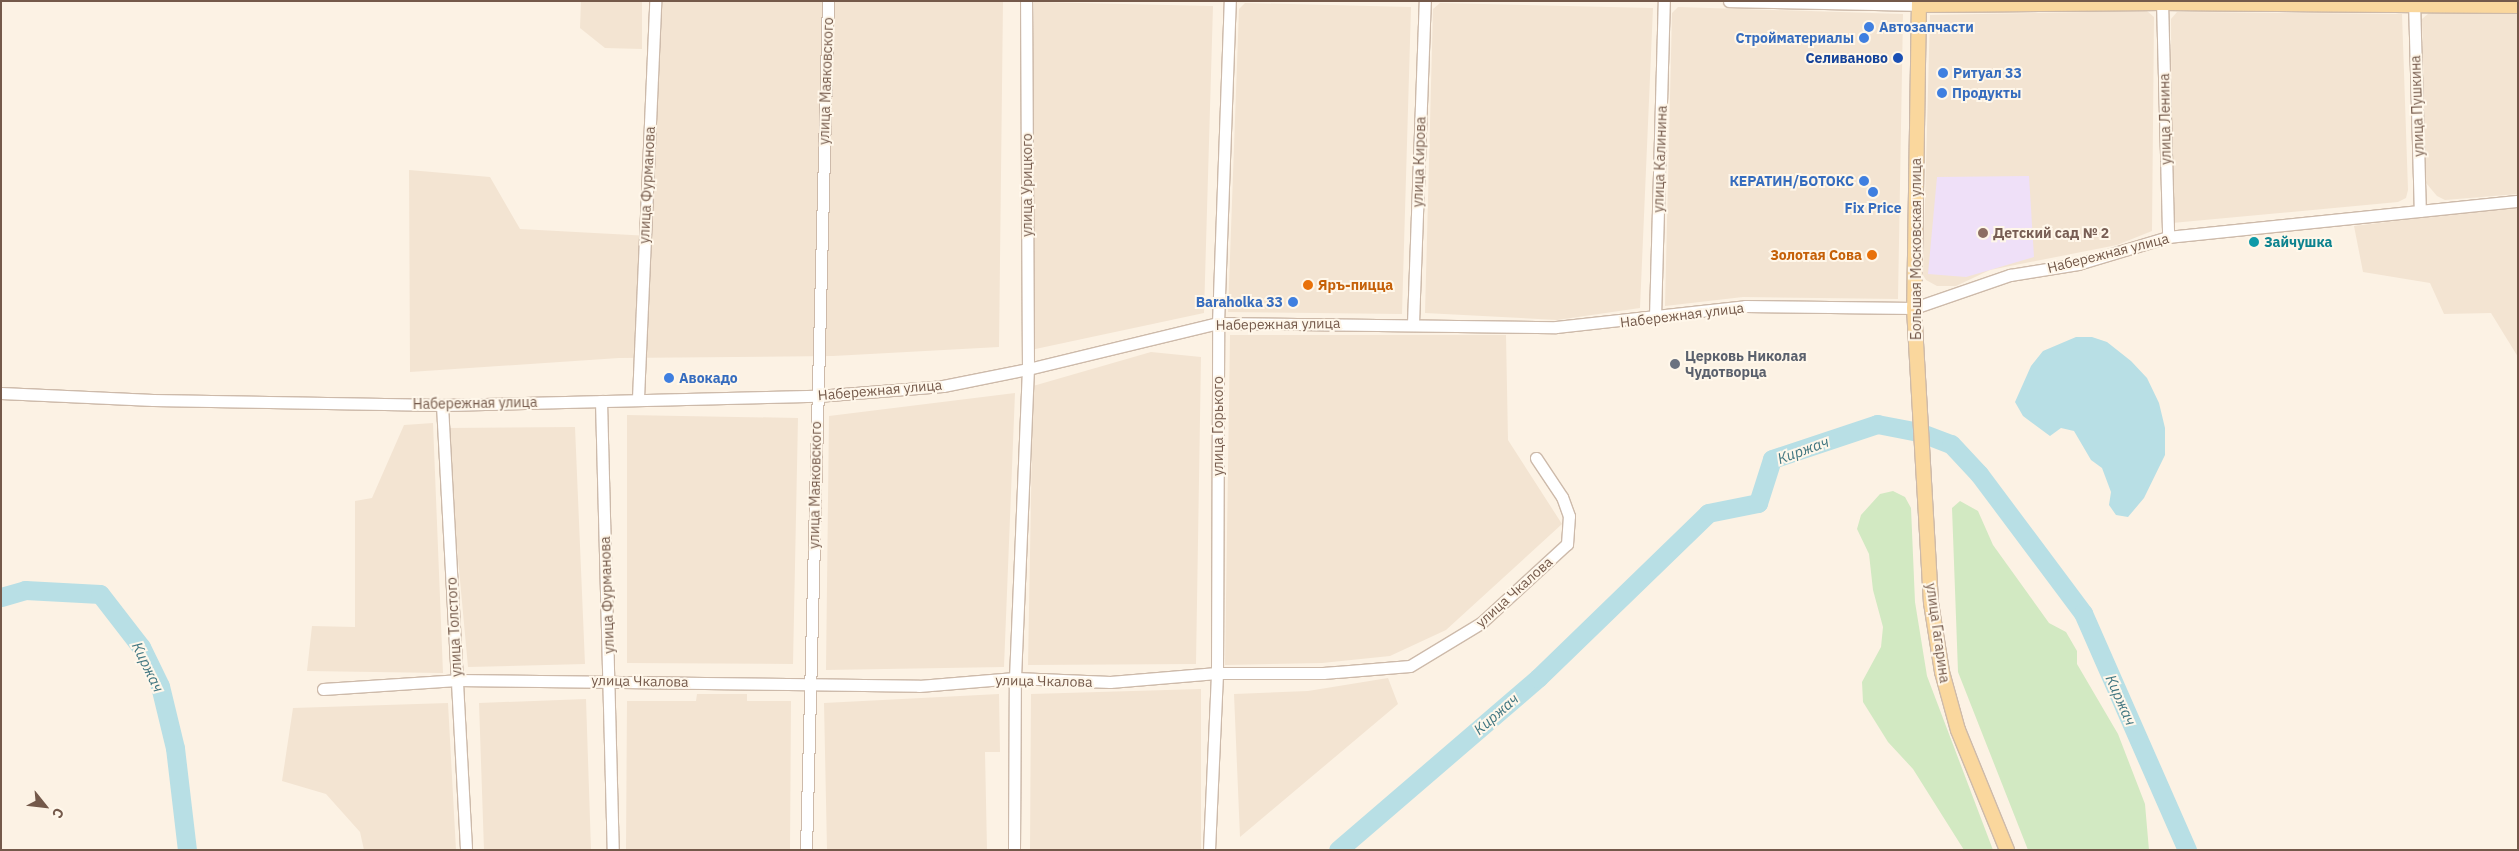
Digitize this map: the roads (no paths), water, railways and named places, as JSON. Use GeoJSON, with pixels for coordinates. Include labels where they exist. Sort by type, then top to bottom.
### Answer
{"type":"FeatureCollection","features":[{"type":"Feature","properties":{"kind":"main road"},"geometry":{"type":"LineString","coordinates":[[1919,3],[2414,3],[2518,6]]}},
{"type":"Feature","properties":{"kind":"main road","name":"Большая Московская улица"},"geometry":{"type":"LineString","coordinates":[[1919,3],[1914,308],[1926,496]]}},
{"type":"Feature","properties":{"kind":"main road","name":"улица Гагарина"},"geometry":{"type":"LineString","coordinates":[[1926,496],[1931,603],[1942,672],[1958,730],[2007,850]]}},
{"type":"Feature","properties":{"kind":"street","name":"улица Фурманова"},"geometry":{"type":"LineString","coordinates":[[638,398],[655,1]]}},
{"type":"Feature","properties":{"kind":"street","name":"улица Маяковского"},"geometry":{"type":"LineString","coordinates":[[806,850],[828,1]]}},
{"type":"Feature","properties":{"kind":"street","name":"улица Урицкого"},"geometry":{"type":"LineString","coordinates":[[1014,850],[1015,678],[1028,369],[1026,1]]}},
{"type":"Feature","properties":{"kind":"street","name":"улица Горького"},"geometry":{"type":"LineString","coordinates":[[1209,850],[1217,673],[1218,323],[1230,1]]}},
{"type":"Feature","properties":{"kind":"street","name":"улица Кирова"},"geometry":{"type":"LineString","coordinates":[[1413,323],[1425,1]]}},
{"type":"Feature","properties":{"kind":"street","name":"улица Калинина"},"geometry":{"type":"LineString","coordinates":[[1655,317],[1664,1]]}},
{"type":"Feature","properties":{"kind":"street"},"geometry":{"type":"LineString","coordinates":[[1730,1],[1919,3]]}},
{"type":"Feature","properties":{"kind":"street","name":"улица Ленина"},"geometry":{"type":"LineString","coordinates":[[2162,2],[2168,237]]}},
{"type":"Feature","properties":{"kind":"street","name":"улица Пушкина"},"geometry":{"type":"LineString","coordinates":[[2414,3],[2420,211]]}},
{"type":"Feature","properties":{"kind":"street","name":"Набережная улица"},"geometry":{"type":"LineString","coordinates":[[1,393],[153,400],[442,405],[601,401],[638,398],[817,396],[943,386],[1028,369],[1218,323],[1413,323],[1556,327],[1746,306],[1914,308],[2010,275],[2078,264],[2168,237],[2518,201]]}},
{"type":"Feature","properties":{"kind":"street","name":"улица Фурманова"},"geometry":{"type":"LineString","coordinates":[[601,401],[613,850]]}},
{"type":"Feature","properties":{"kind":"street","name":"улица Толстого"},"geometry":{"type":"LineString","coordinates":[[442,405],[466,850]]}},
{"type":"Feature","properties":{"kind":"street","name":"улица Чкалова"},"geometry":{"type":"LineString","coordinates":[[324,689],[456,680],[609,680],[810,686],[919,686],[1015,678],[1110,682],[1217,673],[1324,673],[1410,666],[1482,623],[1567,544],[1569,516],[1562,497],[1536,458]]}},
{"type":"Feature","properties":{"kind":"water"},"geometry":{"type":"Polygon","coordinates":[[[2076,337],[2092,337],[2107,342],[2131,361],[2147,378],[2159,403],[2165,428],[2165,455],[2144,498],[2128,517],[2116,515],[2109,505],[2111,492],[2102,468],[2091,460],[2074,431],[2061,428],[2050,436],[2023,416],[2015,402],[2031,366],[2043,351],[2076,337]]]}},
{"type":"Feature","properties":{"kind":"waterway","name":"Киржач"},"geometry":{"type":"LineString","coordinates":[[1338,850],[1538,678],[1708,513],[1758,503],[1772,459],[1877,424],[1919,432],[1951,444],[1979,474],[2083,613],[2187,850]]}},
{"type":"Feature","properties":{"kind":"waterway","name":"Киржач"},"geometry":{"type":"LineString","coordinates":[[1,597],[25,590],[100,594],[141,647],[160,686],[175,748],[187,850]]}},
{"type":"Feature","properties":{"kind":"place","name":"Автозапчасти"},"geometry":{"type":"Point","coordinates":[1869,27]}},
{"type":"Feature","properties":{"kind":"place","name":"Стройматериалы"},"geometry":{"type":"Point","coordinates":[1864,38]}},
{"type":"Feature","properties":{"kind":"place","name":"Селиваново"},"geometry":{"type":"Point","coordinates":[1898,58]}},
{"type":"Feature","properties":{"kind":"place","name":"Ритуал 33"},"geometry":{"type":"Point","coordinates":[1943,73]}},
{"type":"Feature","properties":{"kind":"place","name":"Продукты"},"geometry":{"type":"Point","coordinates":[1942,93]}},
{"type":"Feature","properties":{"kind":"place","name":"КЕРАТИН/БОТОКС"},"geometry":{"type":"Point","coordinates":[1864,181]}},
{"type":"Feature","properties":{"kind":"place","name":"Fix Price"},"geometry":{"type":"Point","coordinates":[1873,192]}},
{"type":"Feature","properties":{"kind":"place","name":"Детский сад № 2"},"geometry":{"type":"Point","coordinates":[1983,233]}},
{"type":"Feature","properties":{"kind":"place","name":"Зайчушка"},"geometry":{"type":"Point","coordinates":[2254,242]}},
{"type":"Feature","properties":{"kind":"place","name":"Золотая Сова"},"geometry":{"type":"Point","coordinates":[1872,255]}},
{"type":"Feature","properties":{"kind":"place","name":"Яръ-пицца"},"geometry":{"type":"Point","coordinates":[1308,285]}},
{"type":"Feature","properties":{"kind":"place","name":"Baraholka 33"},"geometry":{"type":"Point","coordinates":[1293,302]}},
{"type":"Feature","properties":{"kind":"place","name":"Церковь Николая Чудотворца"},"geometry":{"type":"Point","coordinates":[1675,364]}},
{"type":"Feature","properties":{"kind":"place","name":"Авокадо"},"geometry":{"type":"Point","coordinates":[669,378]}}]}
